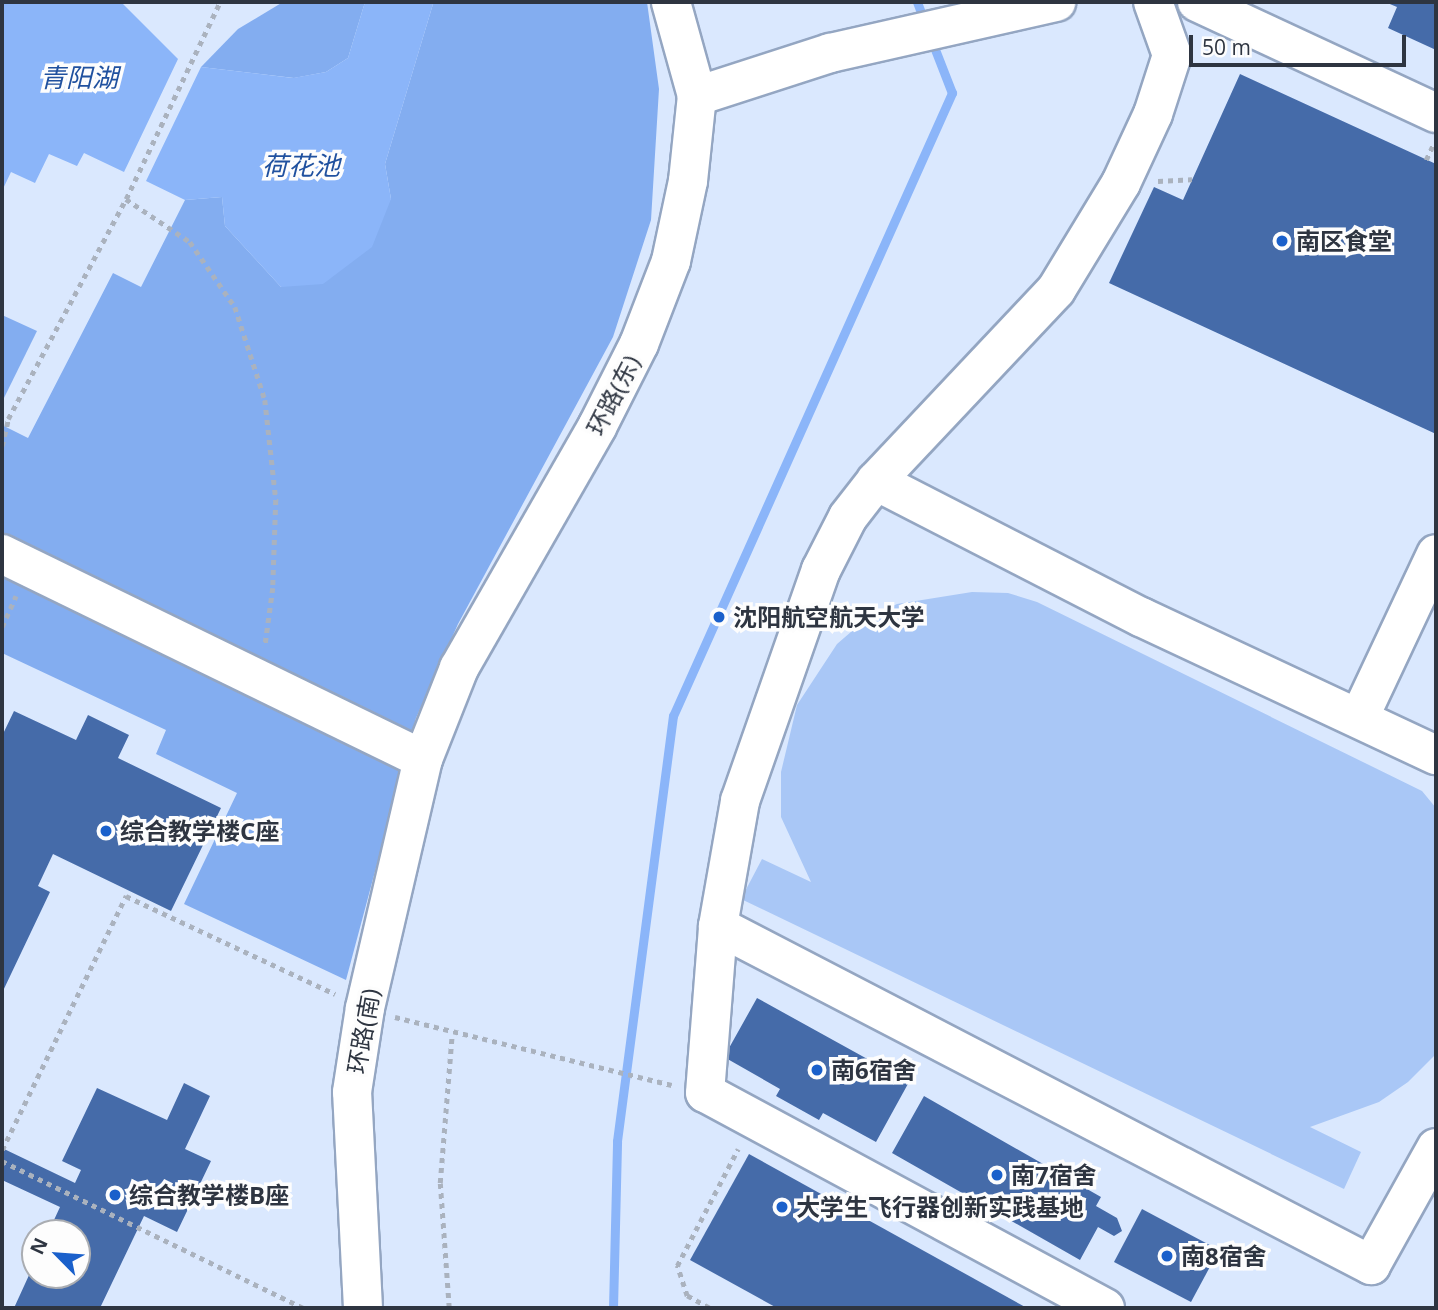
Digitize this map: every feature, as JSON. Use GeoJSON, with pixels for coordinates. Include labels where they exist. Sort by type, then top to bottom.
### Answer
{"type":"FeatureCollection","features":[{"type":"Feature","properties":{"kind":"street","name":"环路(东)"},"geometry":{"type":"LineString","coordinates":[[423,759],[459,668],[597,427],[639,344],[671,261],[688,181],[696,96],[671,2]]}},
{"type":"Feature","properties":{"kind":"street"},"geometry":{"type":"LineString","coordinates":[[696,96],[830,53],[964,20],[1056,2]]}},
{"type":"Feature","properties":{"kind":"street"},"geometry":{"type":"LineString","coordinates":[[1105,1308],[705,1093],[718,926],[740,801],[812,595],[848,517],[876,481],[1056,290],[1121,183],[1153,114],[1171,55],[1153,2]]}},
{"type":"Feature","properties":{"kind":"street"},"geometry":{"type":"LineString","coordinates":[[1207,3],[1436,113]]}},
{"type":"Feature","properties":{"kind":"street"},"geometry":{"type":"LineString","coordinates":[[876,481],[1141,617],[1436,755]]}},
{"type":"Feature","properties":{"kind":"street"},"geometry":{"type":"LineString","coordinates":[[2,554],[423,759]]}},
{"type":"Feature","properties":{"kind":"street"},"geometry":{"type":"LineString","coordinates":[[1359,718],[1436,554]]}},
{"type":"Feature","properties":{"kind":"street","name":"环路(南)"},"geometry":{"type":"LineString","coordinates":[[363,1308],[352,1092],[365,1008],[423,759]]}},
{"type":"Feature","properties":{"kind":"street"},"geometry":{"type":"LineString","coordinates":[[718,926],[1371,1265],[1436,1148]]}},
{"type":"Feature","properties":{"kind":"path"},"geometry":{"type":"LineString","coordinates":[[2,446],[8,419],[126,199],[220,2]]}},
{"type":"Feature","properties":{"kind":"path"},"geometry":{"type":"LineString","coordinates":[[1426,160],[1436,138]]}},
{"type":"Feature","properties":{"kind":"path"},"geometry":{"type":"LineString","coordinates":[[126,199],[190,242],[235,307],[265,400],[276,500],[273,588],[261,680]]}},
{"type":"Feature","properties":{"kind":"path"},"geometry":{"type":"LineString","coordinates":[[2,1150],[125,896],[365,1008],[453,1034],[705,1093]]}},
{"type":"Feature","properties":{"kind":"path"},"geometry":{"type":"LineString","coordinates":[[449,1308],[440,1183],[453,1034]]}},
{"type":"Feature","properties":{"kind":"path"},"geometry":{"type":"LineString","coordinates":[[709,1308],[687,1296],[677,1266],[753,1118]]}},
{"type":"Feature","properties":{"kind":"path"},"geometry":{"type":"LineString","coordinates":[[2,1161],[304,1308]]}},
{"type":"Feature","properties":{"kind":"shaded area","name":"沈阳航空航天大学"},"geometry":{"type":"Polygon","coordinates":[[[2,2],[1436,2],[1436,1308],[2,1308],[2,2]]]}},
{"type":"Feature","properties":{"kind":"shaded area"},"geometry":{"type":"Polygon","coordinates":[[[283,2],[365,2],[348,58],[326,72],[294,78],[201,67],[238,29],[283,2]]]}},
{"type":"Feature","properties":{"kind":"shaded area"},"geometry":{"type":"Polygon","coordinates":[[[647,2],[659,89],[651,220],[613,337],[458,624],[416,718],[346,980],[184,904],[237,793],[156,754],[166,730],[2,653],[2,425],[28,438],[113,273],[141,287],[185,200],[222,197],[225,226],[281,287],[391,199],[385,164],[433,4],[647,2]]]}},
{"type":"Feature","properties":{"kind":"shaded area"},"geometry":{"type":"Polygon","coordinates":[[[2,315],[37,331],[2,402],[2,315]]]}},
{"type":"Feature","properties":{"kind":"shaded area"},"geometry":{"type":"Polygon","coordinates":[[[972,592],[1008,593],[1037,602],[1422,791],[1436,808],[1436,1054],[1408,1082],[1379,1102],[1310,1127],[1361,1152],[1344,1189],[741,899],[762,859],[811,882],[781,817],[781,772],[797,705],[837,644],[866,619],[897,604],[972,592]]]}},
{"type":"Feature","properties":{"kind":"water","name":"青阳湖"},"geometry":{"type":"Polygon","coordinates":[[[2,2],[121,2],[178,59],[124,172],[84,153],[77,166],[49,154],[35,183],[11,172],[2,191],[2,2]]]}},
{"type":"Feature","properties":{"kind":"water","name":"荷花池"},"geometry":{"type":"Polygon","coordinates":[[[365,2],[440,2],[433,4],[385,164],[391,199],[372,247],[323,284],[281,287],[225,226],[222,197],[185,200],[146,181],[201,67],[293,78],[326,72],[348,58],[365,2]]]}},
{"type":"Feature","properties":{"kind":"building"},"geometry":{"type":"Polygon","coordinates":[[[1385,2],[1436,2],[1436,50],[1388,28],[1397,7],[1385,2]]]}},
{"type":"Feature","properties":{"kind":"building","name":"南区食堂"},"geometry":{"type":"Polygon","coordinates":[[[1240,74],[1436,164],[1436,434],[1109,283],[1154,187],[1183,200],[1240,74]]]}},
{"type":"Feature","properties":{"kind":"building","name":"综合教学楼C座"},"geometry":{"type":"Polygon","coordinates":[[[14,711],[76,740],[88,715],[129,735],[118,758],[221,808],[171,911],[53,854],[38,886],[50,892],[2,993],[2,736],[14,711]]]}},
{"type":"Feature","properties":{"kind":"building","name":"南6宿舍"},"geometry":{"type":"Polygon","coordinates":[[[757,998],[909,1082],[876,1142],[823,1113],[819,1120],[776,1096],[780,1089],[724,1057],[757,998]]]}},
{"type":"Feature","properties":{"kind":"building","name":"综合教学楼B座"},"geometry":{"type":"Polygon","coordinates":[[[184,1083],[210,1096],[185,1149],[211,1161],[177,1232],[144,1216],[100,1308],[14,1308],[23,1289],[91,1289],[91,1219],[54,1219],[60,1207],[2,1180],[2,1148],[75,1183],[81,1170],[62,1161],[97,1088],[167,1120],[184,1083]]]}},
{"type":"Feature","properties":{"kind":"building","name":"南7宿舍"},"geometry":{"type":"Polygon","coordinates":[[[924,1096],[1101,1197],[1096,1206],[1117,1218],[1122,1231],[1114,1236],[1098,1227],[1080,1260],[892,1153],[924,1096]]]}},
{"type":"Feature","properties":{"kind":"building","name":"大学生飞行器创新实践基地"},"geometry":{"type":"Polygon","coordinates":[[[749,1154],[1027,1308],[777,1308],[690,1260],[749,1154]]]}},
{"type":"Feature","properties":{"kind":"building","name":"南8宿舍"},"geometry":{"type":"Polygon","coordinates":[[[1142,1209],[1219,1250],[1191,1302],[1114,1262],[1142,1209]]]}},
{"type":"Feature","properties":{"kind":"waterway"},"geometry":{"type":"LineString","coordinates":[[917,2],[925,23]]}},
{"type":"Feature","properties":{"kind":"waterway"},"geometry":{"type":"LineString","coordinates":[[613,1308],[617,1141],[673,716],[952,93],[931,39]]}},
{"type":"Feature","properties":{"kind":"place","name":"南区食堂"},"geometry":{"type":"Point","coordinates":[1282,241]}},
{"type":"Feature","properties":{"kind":"place","name":"沈阳航空航天大学"},"geometry":{"type":"Point","coordinates":[719,617]}},
{"type":"Feature","properties":{"kind":"place","name":"综合教学楼C座"},"geometry":{"type":"Point","coordinates":[106,831]}},
{"type":"Feature","properties":{"kind":"place","name":"南6宿舍"},"geometry":{"type":"Point","coordinates":[817,1070]}},
{"type":"Feature","properties":{"kind":"place","name":"南7宿舍"},"geometry":{"type":"Point","coordinates":[997,1175]}},
{"type":"Feature","properties":{"kind":"place","name":"综合教学楼B座"},"geometry":{"type":"Point","coordinates":[115,1195]}},
{"type":"Feature","properties":{"kind":"place","name":"大学生飞行器创新实践基地"},"geometry":{"type":"Point","coordinates":[782,1207]}},
{"type":"Feature","properties":{"kind":"place","name":"南8宿舍"},"geometry":{"type":"Point","coordinates":[1167,1256]}}]}
